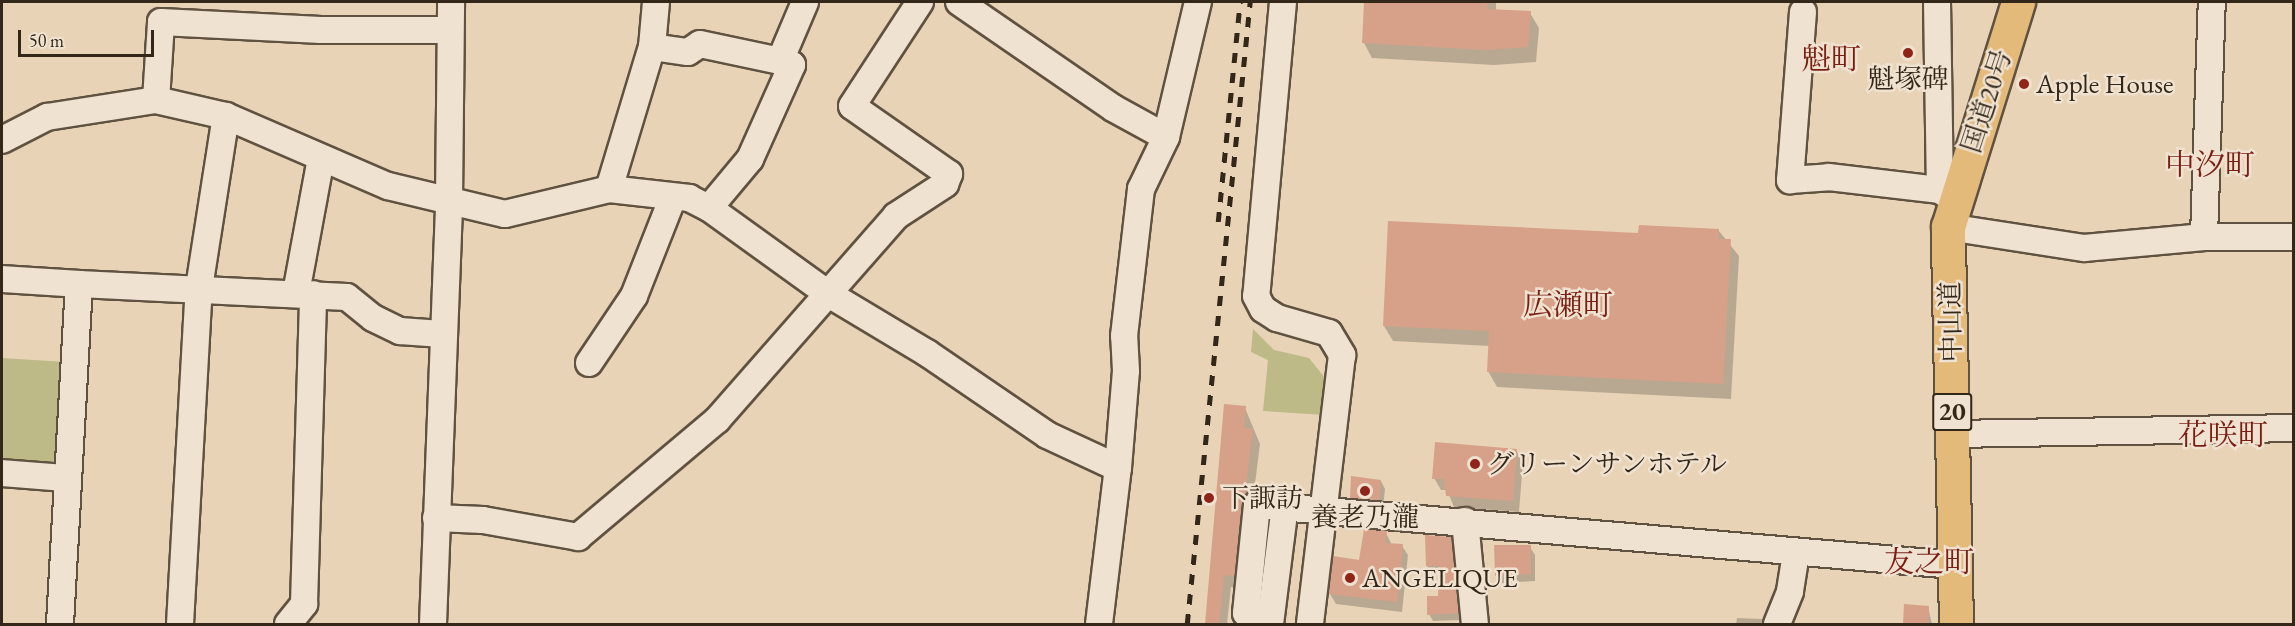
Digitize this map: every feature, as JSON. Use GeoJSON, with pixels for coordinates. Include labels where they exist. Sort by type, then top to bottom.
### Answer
{"type":"FeatureCollection","features":[{"type":"Feature","properties":{"kind":"highway","name":"国道20号"},"geometry":{"type":"LineString","coordinates":[[1947,206],[2018,2]]}},
{"type":"Feature","properties":{"kind":"highway","name":"中山道"},"geometry":{"type":"LineString","coordinates":[[1947,206],[1956,624]]}},
{"type":"Feature","properties":{"kind":"street"},"geometry":{"type":"LineString","coordinates":[[433,624],[442,334],[449,201],[451,2]]}},
{"type":"Feature","properties":{"kind":"street"},"geometry":{"type":"LineString","coordinates":[[609,189],[652,47],[656,2]]}},
{"type":"Feature","properties":{"kind":"street"},"geometry":{"type":"LineString","coordinates":[[780,61],[805,2]]}},
{"type":"Feature","properties":{"kind":"street"},"geometry":{"type":"LineString","coordinates":[[436,518],[483,520],[578,537],[717,420],[896,216],[945,184],[949,174],[852,106],[920,2]]}},
{"type":"Feature","properties":{"kind":"street"},"geometry":{"type":"LineString","coordinates":[[959,2],[1113,108],[1166,137]]}},
{"type":"Feature","properties":{"kind":"street"},"geometry":{"type":"LineString","coordinates":[[1099,624],[1118,468],[1126,371],[1124,336],[1141,189],[1166,137],[1198,2]]}},
{"type":"Feature","properties":{"kind":"street"},"geometry":{"type":"LineString","coordinates":[[1282,2],[1256,296],[1263,309],[1277,318],[1329,333],[1338,343],[1342,355],[1310,624]]}},
{"type":"Feature","properties":{"kind":"street"},"geometry":{"type":"LineString","coordinates":[[1937,2],[1947,206]]}},
{"type":"Feature","properties":{"kind":"street"},"geometry":{"type":"LineString","coordinates":[[2204,237],[2212,2]]}},
{"type":"Feature","properties":{"kind":"street"},"geometry":{"type":"LineString","coordinates":[[1803,12],[1791,180],[1829,177],[1947,206],[2084,248],[2204,237],[2294,237]]}},
{"type":"Feature","properties":{"kind":"street"},"geometry":{"type":"LineString","coordinates":[[156,100],[160,22],[321,30],[450,30]]}},
{"type":"Feature","properties":{"kind":"street"},"geometry":{"type":"LineString","coordinates":[[652,47],[688,52],[700,44],[792,65],[750,159],[709,208]]}},
{"type":"Feature","properties":{"kind":"street"},"geometry":{"type":"LineString","coordinates":[[2,140],[47,117],[156,100],[226,116],[388,186],[505,214],[609,189],[689,198],[709,208],[827,293],[927,353],[1047,435],[1118,468]]}},
{"type":"Feature","properties":{"kind":"street"},"geometry":{"type":"LineString","coordinates":[[180,624],[199,288],[226,116]]}},
{"type":"Feature","properties":{"kind":"street"},"geometry":{"type":"LineString","coordinates":[[288,624],[304,604],[305,294],[321,158]]}},
{"type":"Feature","properties":{"kind":"street"},"geometry":{"type":"LineString","coordinates":[[589,363],[634,296],[673,197]]}},
{"type":"Feature","properties":{"kind":"street"},"geometry":{"type":"LineString","coordinates":[[2,279],[347,297],[373,318],[400,331],[442,334]]}},
{"type":"Feature","properties":{"kind":"street"},"geometry":{"type":"LineString","coordinates":[[60,624],[65,478],[79,284]]}},
{"type":"Feature","properties":{"kind":"street"},"geometry":{"type":"LineString","coordinates":[[1953,434],[2294,428]]}},
{"type":"Feature","properties":{"kind":"street"},"geometry":{"type":"LineString","coordinates":[[2,473],[65,478]]}},
{"type":"Feature","properties":{"kind":"street"},"geometry":{"type":"LineString","coordinates":[[1264,624],[1246,613],[1257,505],[1465,521],[1954,566]]}},
{"type":"Feature","properties":{"kind":"street"},"geometry":{"type":"LineString","coordinates":[[1270,624],[1285,506]]}},
{"type":"Feature","properties":{"kind":"street"},"geometry":{"type":"LineString","coordinates":[[1465,521],[1475,624]]}},
{"type":"Feature","properties":{"kind":"street"},"geometry":{"type":"LineString","coordinates":[[1777,624],[1790,591],[1796,552]]}},
{"type":"Feature","properties":{"kind":"shaded area"},"geometry":{"type":"Polygon","coordinates":[[[1253,329],[1274,350],[1309,358],[1329,383],[1325,415],[1263,411],[1268,360],[1251,352],[1253,329]]]}},
{"type":"Feature","properties":{"kind":"shaded area"},"geometry":{"type":"Polygon","coordinates":[[[2,358],[66,362],[59,469],[2,469],[2,358]]]}},
{"type":"Feature","properties":{"kind":"building"},"geometry":{"type":"Polygon","coordinates":[[[1364,2],[1488,2],[1487,9],[1531,11],[1528,47],[1485,50],[1362,43],[1364,2]]]}},
{"type":"Feature","properties":{"kind":"building"},"geometry":{"type":"Polygon","coordinates":[[[1388,221],[1638,233],[1639,225],[1719,229],[1719,239],[1731,239],[1723,384],[1487,372],[1489,331],[1383,326],[1388,221]]]}},
{"type":"Feature","properties":{"kind":"building"},"geometry":{"type":"Polygon","coordinates":[[[1224,404],[1246,406],[1244,428],[1253,429],[1235,576],[1224,575],[1219,624],[1205,624],[1224,404]]]}},
{"type":"Feature","properties":{"kind":"building","name":"グリーンサンホテル"},"geometry":{"type":"Polygon","coordinates":[[[1435,442],[1517,449],[1513,501],[1446,496],[1444,479],[1432,479],[1435,442]]]}},
{"type":"Feature","properties":{"kind":"building","name":"養老乃瀧"},"geometry":{"type":"Polygon","coordinates":[[[1351,476],[1381,480],[1379,500],[1350,498],[1351,476]]]}},
{"type":"Feature","properties":{"kind":"building"},"geometry":{"type":"Polygon","coordinates":[[[1364,529],[1387,531],[1385,543],[1403,544],[1397,602],[1329,594],[1333,556],[1359,560],[1364,529]]]}},
{"type":"Feature","properties":{"kind":"building"},"geometry":{"type":"Polygon","coordinates":[[[1425,535],[1451,537],[1459,613],[1427,615],[1427,596],[1438,596],[1439,566],[1426,566],[1425,535]]]}},
{"type":"Feature","properties":{"kind":"building"},"geometry":{"type":"Polygon","coordinates":[[[1494,545],[1531,545],[1531,574],[1495,576],[1494,545]]]}},
{"type":"Feature","properties":{"kind":"building"},"geometry":{"type":"Polygon","coordinates":[[[1904,604],[1929,606],[1928,624],[1903,624],[1904,604]]]}},
{"type":"Feature","properties":{"kind":"railway"},"geometry":{"type":"LineString","coordinates":[[1218,222],[1240,2]]}},
{"type":"Feature","properties":{"kind":"railway"},"geometry":{"type":"LineString","coordinates":[[1187,624],[1250,2]]}},
{"type":"Feature","properties":{"kind":"place","name":"魁塚碑"},"geometry":{"type":"Point","coordinates":[1908,53]}},
{"type":"Feature","properties":{"kind":"place","name":"Apple House"},"geometry":{"type":"Point","coordinates":[2024,84]}},
{"type":"Feature","properties":{"kind":"place","name":"グリーンサンホテル"},"geometry":{"type":"Point","coordinates":[1475,464]}},
{"type":"Feature","properties":{"kind":"place","name":"養老乃瀧"},"geometry":{"type":"Point","coordinates":[1365,491]}},
{"type":"Feature","properties":{"kind":"place","name":"下諏訪"},"geometry":{"type":"Point","coordinates":[1209,498]}},
{"type":"Feature","properties":{"kind":"place","name":"ANGELIQUE"},"geometry":{"type":"Point","coordinates":[1350,578]}},
{"type":"Feature","properties":{"kind":"district","name":"魁町"},"geometry":{"type":"Point","coordinates":[1831,59]}},
{"type":"Feature","properties":{"kind":"district","name":"中汐町"},"geometry":{"type":"Point","coordinates":[2210,165]}},
{"type":"Feature","properties":{"kind":"district","name":"広瀬町"},"geometry":{"type":"Point","coordinates":[1568,305]}},
{"type":"Feature","properties":{"kind":"district","name":"花咲町"},"geometry":{"type":"Point","coordinates":[2223,435]}},
{"type":"Feature","properties":{"kind":"district","name":"友之町"},"geometry":{"type":"Point","coordinates":[1929,562]}}]}
